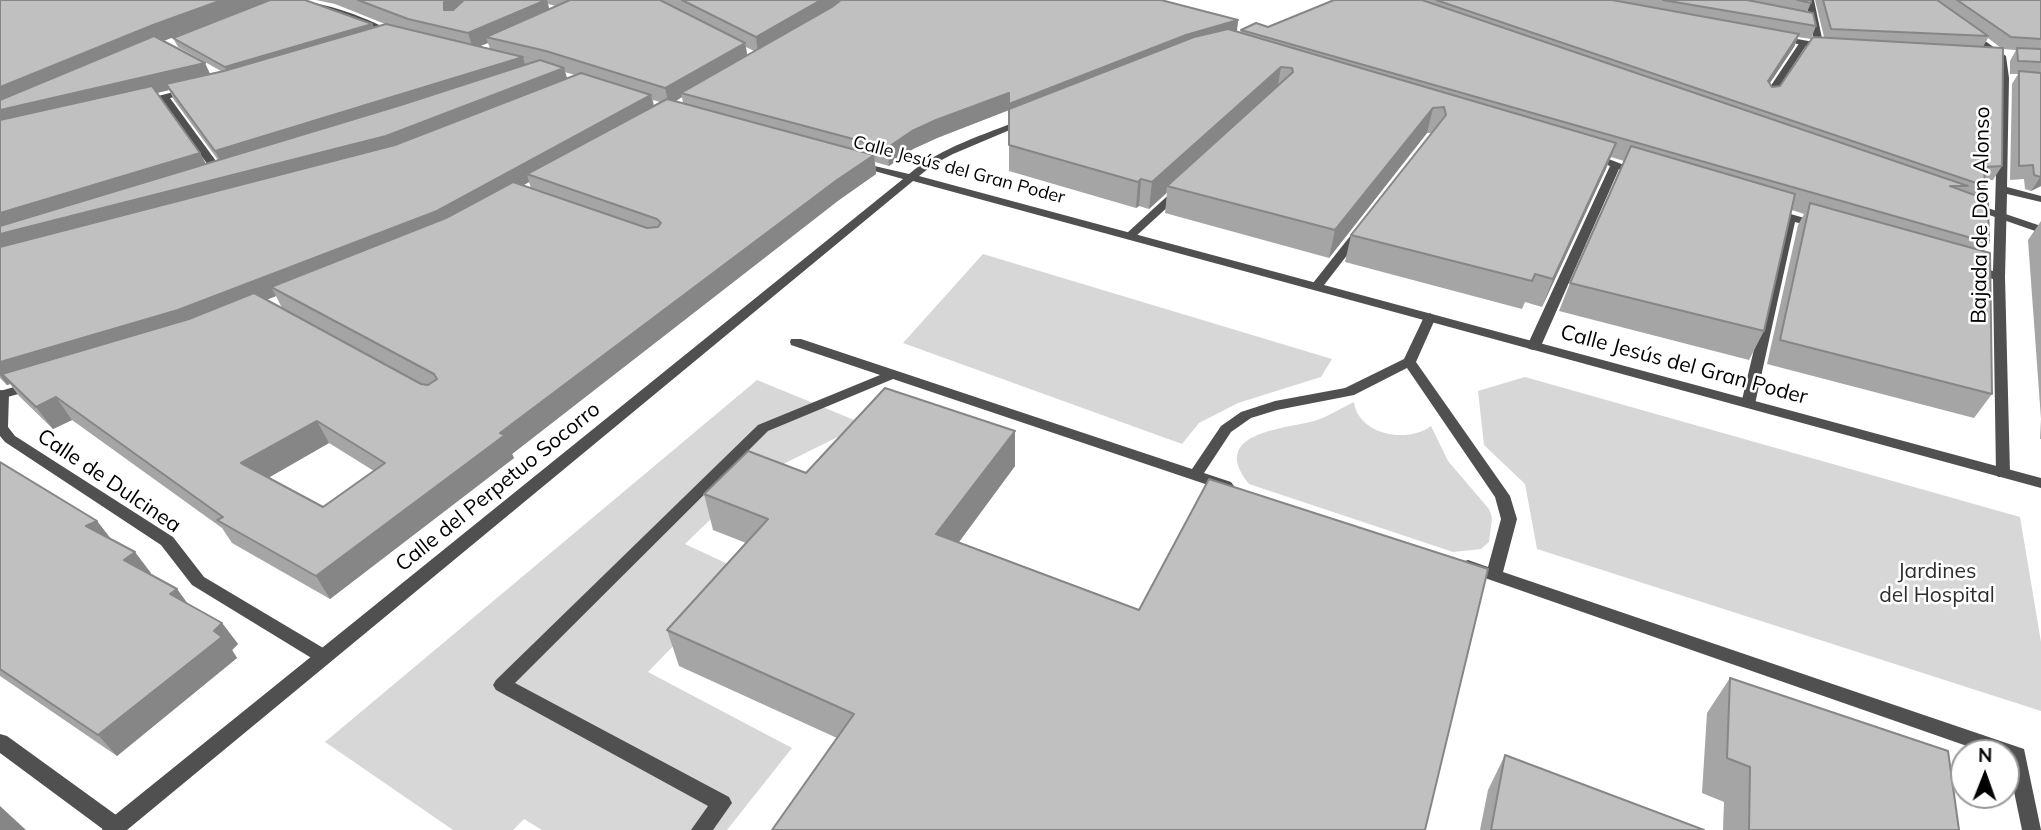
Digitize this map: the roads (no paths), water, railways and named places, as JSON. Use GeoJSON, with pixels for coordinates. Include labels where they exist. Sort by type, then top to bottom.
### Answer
{"type":"FeatureCollection","features":[{"type":"Feature","properties":{"kind":"street"},"geometry":{"type":"LineString","coordinates":[[295,0],[331,9],[395,36],[373,39]]}},
{"type":"Feature","properties":{"kind":"street"},"geometry":{"type":"LineString","coordinates":[[1810,0],[1819,46]]}},
{"type":"Feature","properties":{"kind":"street"},"geometry":{"type":"LineString","coordinates":[[1800,19],[1813,21]]}},
{"type":"Feature","properties":{"kind":"street"},"geometry":{"type":"LineString","coordinates":[[1958,25],[2002,55]]}},
{"type":"Feature","properties":{"kind":"street"},"geometry":{"type":"LineString","coordinates":[[1764,36],[1803,44],[1838,47]]}},
{"type":"Feature","properties":{"kind":"street"},"geometry":{"type":"LineString","coordinates":[[1769,96],[1803,44]]}},
{"type":"Feature","properties":{"kind":"street"},"geometry":{"type":"LineString","coordinates":[[1975,54],[2016,56]]}},
{"type":"Feature","properties":{"kind":"street","name":"Bajada de Don Alonso"},"geometry":{"type":"LineString","coordinates":[[2002,55],[2004,78],[1999,277],[2003,473]]}},
{"type":"Feature","properties":{"kind":"street"},"geometry":{"type":"LineString","coordinates":[[2004,78],[2017,79]]}},
{"type":"Feature","properties":{"kind":"street"},"geometry":{"type":"LineString","coordinates":[[138,103],[202,88]]}},
{"type":"Feature","properties":{"kind":"street"},"geometry":{"type":"LineString","coordinates":[[164,97],[220,174]]}},
{"type":"Feature","properties":{"kind":"street","name":"Calle del Perpetuo Socorro"},"geometry":{"type":"LineString","coordinates":[[114,828],[911,177],[949,152],[1037,117]]}},
{"type":"Feature","properties":{"kind":"street"},"geometry":{"type":"LineString","coordinates":[[1586,154],[1646,176]]}},
{"type":"Feature","properties":{"kind":"street","name":"Calle Jesús del Gran Poder"},"geometry":{"type":"LineString","coordinates":[[850,161],[2041,483]]}},
{"type":"Feature","properties":{"kind":"street"},"geometry":{"type":"LineString","coordinates":[[1534,346],[1616,164]]}},
{"type":"Feature","properties":{"kind":"street"},"geometry":{"type":"LineString","coordinates":[[207,178],[233,170]]}},
{"type":"Feature","properties":{"kind":"street"},"geometry":{"type":"LineString","coordinates":[[1131,235],[1187,183]]}},
{"type":"Feature","properties":{"kind":"street"},"geometry":{"type":"LineString","coordinates":[[2000,189],[2041,199]]}},
{"type":"Feature","properties":{"kind":"street"},"geometry":{"type":"LineString","coordinates":[[1964,203],[2041,230]]}},
{"type":"Feature","properties":{"kind":"street"},"geometry":{"type":"LineString","coordinates":[[1765,209],[1828,228]]}},
{"type":"Feature","properties":{"kind":"street"},"geometry":{"type":"LineString","coordinates":[[1748,404],[1791,217]]}},
{"type":"Feature","properties":{"kind":"street"},"geometry":{"type":"LineString","coordinates":[[1317,286],[1370,218]]}},
{"type":"Feature","properties":{"kind":"street"},"geometry":{"type":"LineString","coordinates":[[1964,267],[1999,277]]}},
{"type":"Feature","properties":{"kind":"street"},"geometry":{"type":"LineString","coordinates":[[1195,476],[1226,429],[1246,415],[1275,406],[1349,392],[1409,362],[1430,317]]}},
{"type":"Feature","properties":{"kind":"street"},"geometry":{"type":"LineString","coordinates":[[796,342],[1247,493]]}},
{"type":"Feature","properties":{"kind":"street"},"geometry":{"type":"LineString","coordinates":[[1409,362],[1502,496],[1509,519],[1494,575]]}},
{"type":"Feature","properties":{"kind":"street"},"geometry":{"type":"LineString","coordinates":[[701,830],[722,803],[502,685],[763,428],[893,374]]}},
{"type":"Feature","properties":{"kind":"street"},"geometry":{"type":"LineString","coordinates":[[1,394],[45,382]]}},
{"type":"Feature","properties":{"kind":"street","name":"Calle de Dulcinea"},"geometry":{"type":"LineString","coordinates":[[1,394],[1,428],[10,439],[167,541],[198,581],[324,657]]}},
{"type":"Feature","properties":{"kind":"street"},"geometry":{"type":"LineString","coordinates":[[1455,562],[2017,755],[2032,830]]}},
{"type":"Feature","properties":{"kind":"street"},"geometry":{"type":"LineString","coordinates":[[0,742],[114,828]]}},
{"type":"Feature","properties":{"kind":"park label","name":"Jardines del Hospital"},"geometry":{"type":"Point","coordinates":[1937,584]}}]}
